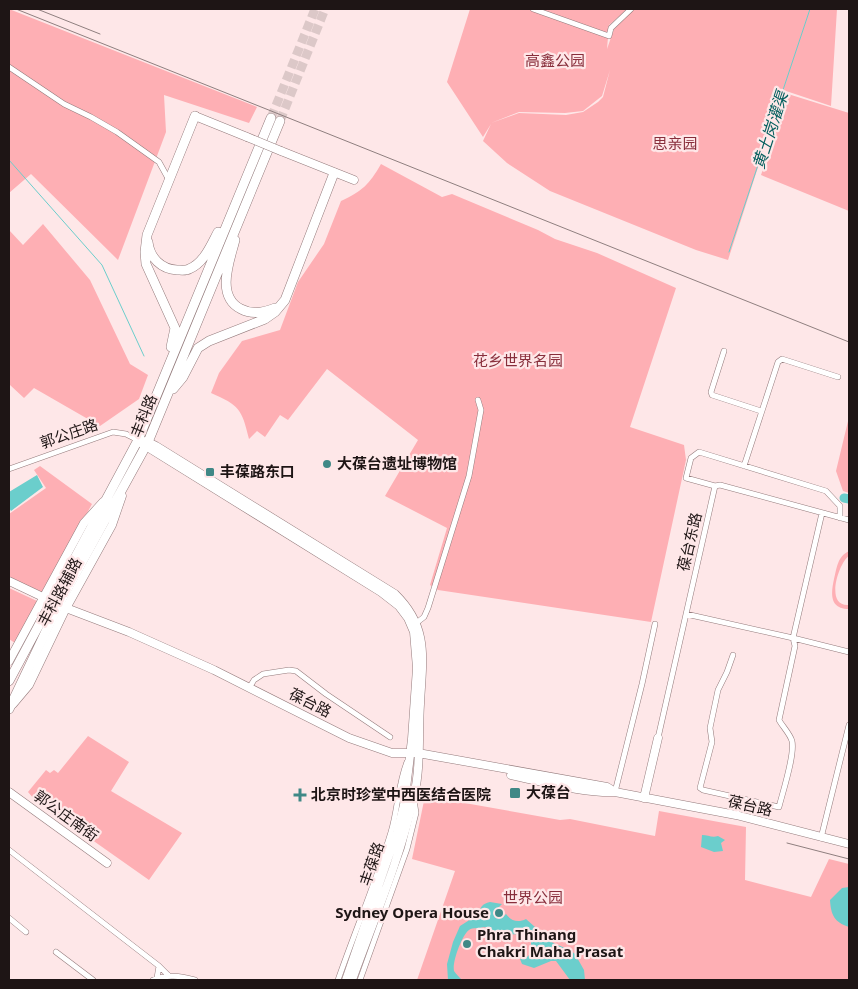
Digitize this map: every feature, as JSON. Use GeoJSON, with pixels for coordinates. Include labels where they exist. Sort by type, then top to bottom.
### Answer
{"type":"FeatureCollection","features":[{"type":"Feature","properties":{"kind":"main road"},"geometry":{"type":"LineString","coordinates":[[166,373],[175,328],[146,264],[145,252],[147,235],[195,116]]}},
{"type":"Feature","properties":{"kind":"main road","name":"丰科路"},"geometry":{"type":"LineString","coordinates":[[9,709],[55,602],[138,440],[275,119]]}},
{"type":"Feature","properties":{"kind":"main road"},"geometry":{"type":"LineString","coordinates":[[166,397],[182,377],[198,348],[209,341],[266,319],[275,312],[284,300],[334,173]]}},
{"type":"Feature","properties":{"kind":"main road"},"geometry":{"type":"LineString","coordinates":[[147,235],[149,248],[158,264],[168,268],[188,270],[203,258],[237,211]]}},
{"type":"Feature","properties":{"kind":"main road"},"geometry":{"type":"LineString","coordinates":[[237,211],[226,279],[226,292],[236,306],[245,311],[255,313],[266,312],[275,308],[284,300]]}},
{"type":"Feature","properties":{"kind":"main road","name":"丰科路"},"geometry":{"type":"LineString","coordinates":[[9,681],[147,445],[237,211]]}},
{"type":"Feature","properties":{"kind":"street"},"geometry":{"type":"LineString","coordinates":[[533,9],[610,36],[611,28],[631,9]]}},
{"type":"Feature","properties":{"kind":"street"},"geometry":{"type":"LineString","coordinates":[[9,67],[64,104],[91,116],[117,132],[159,162],[169,180]]}},
{"type":"Feature","properties":{"kind":"street"},"geometry":{"type":"LineString","coordinates":[[195,116],[354,180]]}},
{"type":"Feature","properties":{"kind":"street"},"geometry":{"type":"LineString","coordinates":[[724,351],[711,392],[712,395],[760,411]]}},
{"type":"Feature","properties":{"kind":"street"},"geometry":{"type":"LineString","coordinates":[[744,466],[760,411],[778,362],[782,359],[838,377]]}},
{"type":"Feature","properties":{"kind":"street"},"geometry":{"type":"LineString","coordinates":[[414,624],[424,616],[428,608],[469,476],[481,410],[478,400]]}},
{"type":"Feature","properties":{"kind":"street","name":"郭公庄路"},"geometry":{"type":"LineString","coordinates":[[9,469],[113,432],[126,434],[138,440]]}},
{"type":"Feature","properties":{"kind":"street"},"geometry":{"type":"LineString","coordinates":[[138,440],[395,594],[407,607],[414,624],[416,668],[415,755],[401,775],[396,812],[388,842],[338,980]]}},
{"type":"Feature","properties":{"kind":"street"},"geometry":{"type":"LineString","coordinates":[[840,518],[840,506],[826,491],[699,452],[691,458],[686,478],[715,486],[720,485],[840,518],[849,520]]}},
{"type":"Feature","properties":{"kind":"street","name":"葆台东路"},"geometry":{"type":"LineString","coordinates":[[658,738],[715,486]]}},
{"type":"Feature","properties":{"kind":"street"},"geometry":{"type":"LineString","coordinates":[[733,655],[718,690],[710,728],[712,742],[700,788],[779,807],[793,750],[791,738],[779,720],[795,646],[792,638],[822,513]]}},
{"type":"Feature","properties":{"kind":"street","name":"葆台路"},"geometry":{"type":"LineString","coordinates":[[9,581],[129,632],[249,688],[349,738],[392,753],[415,755],[607,787],[615,792],[736,815],[849,844]]}},
{"type":"Feature","properties":{"kind":"street","name":"丰科路辅路"},"geometry":{"type":"LineString","coordinates":[[9,661],[55,602]]}},
{"type":"Feature","properties":{"kind":"street"},"geometry":{"type":"LineString","coordinates":[[686,614],[849,652]]}},
{"type":"Feature","properties":{"kind":"street"},"geometry":{"type":"LineString","coordinates":[[615,792],[655,624]]}},
{"type":"Feature","properties":{"kind":"street"},"geometry":{"type":"LineString","coordinates":[[249,688],[254,680],[263,674],[289,670],[296,671],[326,694],[390,737]]}},
{"type":"Feature","properties":{"kind":"street"},"geometry":{"type":"LineString","coordinates":[[821,838],[849,725]]}},
{"type":"Feature","properties":{"kind":"street"},"geometry":{"type":"LineString","coordinates":[[644,798],[658,738]]}},
{"type":"Feature","properties":{"kind":"street","name":"丰葆路"},"geometry":{"type":"LineString","coordinates":[[352,980],[400,847],[414,798],[415,755]]}},
{"type":"Feature","properties":{"kind":"street","name":"丰葆路"},"geometry":{"type":"LineString","coordinates":[[346,980],[397,832],[415,755]]}},
{"type":"Feature","properties":{"kind":"street","name":"郭公庄南街"},"geometry":{"type":"LineString","coordinates":[[9,792],[107,863]]}},
{"type":"Feature","properties":{"kind":"street"},"geometry":{"type":"LineString","coordinates":[[360,980],[407,849],[416,813],[414,798]]}},
{"type":"Feature","properties":{"kind":"street"},"geometry":{"type":"LineString","coordinates":[[736,815],[739,798]]}},
{"type":"Feature","properties":{"kind":"street"},"geometry":{"type":"LineString","coordinates":[[9,850],[160,966],[169,976]]}},
{"type":"Feature","properties":{"kind":"street"},"geometry":{"type":"LineString","coordinates":[[9,918],[26,932]]}},
{"type":"Feature","properties":{"kind":"street"},"geometry":{"type":"LineString","coordinates":[[56,952],[93,980]]}},
{"type":"Feature","properties":{"kind":"street"},"geometry":{"type":"LineString","coordinates":[[155,979],[160,966]]}},
{"type":"Feature","properties":{"kind":"street"},"geometry":{"type":"LineString","coordinates":[[155,979],[161,976],[169,976],[195,980]]}},
{"type":"Feature","properties":{"kind":"green space"},"geometry":{"type":"Polygon","coordinates":[[[9,9],[257,107],[249,123],[164,95],[166,132],[118,260],[31,174],[9,193],[9,9]]]}},
{"type":"Feature","properties":{"kind":"green space","name":"思亲园"},"geometry":{"type":"Polygon","coordinates":[[[470,9],[628,9],[609,25],[607,49],[614,29],[634,9],[837,9],[831,106],[783,90],[728,260],[696,250],[550,191],[507,163],[483,141],[491,124],[483,137],[447,82],[470,9]],[[610,70],[602,96],[583,111],[565,113],[519,112],[491,123],[519,113],[566,115],[583,112],[603,97],[610,70]]]}},
{"type":"Feature","properties":{"kind":"green space"},"geometry":{"type":"Polygon","coordinates":[[[788,94],[849,113],[849,211],[761,175],[788,94]]]}},
{"type":"Feature","properties":{"kind":"green space","name":"花乡世界名园"},"geometry":{"type":"Polygon","coordinates":[[[381,164],[442,197],[452,194],[555,239],[597,253],[676,288],[630,427],[684,445],[686,460],[651,622],[438,590],[430,585],[447,528],[385,496],[418,440],[327,369],[288,420],[280,415],[265,437],[257,431],[249,439],[244,421],[238,409],[228,401],[211,393],[219,373],[242,341],[280,330],[298,282],[324,244],[341,201],[364,187],[381,164]]]}},
{"type":"Feature","properties":{"kind":"green space"},"geometry":{"type":"Polygon","coordinates":[[[43,224],[90,280],[130,364],[148,375],[139,399],[100,426],[34,388],[24,398],[9,386],[9,230],[23,245],[43,224]]]}},
{"type":"Feature","properties":{"kind":"green space"},"geometry":{"type":"Polygon","coordinates":[[[849,417],[849,493],[843,491],[836,471],[849,417]]]}},
{"type":"Feature","properties":{"kind":"green space"},"geometry":{"type":"Polygon","coordinates":[[[40,466],[92,504],[43,594],[9,578],[9,514],[46,488],[34,470],[40,466]]]}},
{"type":"Feature","properties":{"kind":"green space"},"geometry":{"type":"Polygon","coordinates":[[[849,551],[849,556],[841,566],[835,592],[841,604],[849,605],[849,609],[838,606],[832,595],[838,563],[842,556],[849,551]]]}},
{"type":"Feature","properties":{"kind":"green space"},"geometry":{"type":"Polygon","coordinates":[[[9,588],[37,601],[15,643],[9,639],[9,588]]]}},
{"type":"Feature","properties":{"kind":"green space"},"geometry":{"type":"Polygon","coordinates":[[[88,736],[129,762],[111,791],[182,833],[149,880],[34,799],[28,792],[46,770],[50,773],[54,770],[58,773],[88,736]]]}},
{"type":"Feature","properties":{"kind":"green space","name":"世界公园"},"geometry":{"type":"Polygon","coordinates":[[[425,796],[560,820],[570,819],[655,836],[659,811],[746,827],[745,880],[811,897],[829,859],[849,864],[849,980],[417,980],[455,871],[412,859],[425,796]]]}},
{"type":"Feature","properties":{"kind":"water"},"geometry":{"type":"Polygon","coordinates":[[[37,475],[43,487],[11,511],[9,508],[9,492],[37,475]]]}},
{"type":"Feature","properties":{"kind":"water"},"geometry":{"type":"Polygon","coordinates":[[[702,835],[718,836],[725,840],[721,843],[723,851],[714,852],[701,847],[702,835]]]}},
{"type":"Feature","properties":{"kind":"water"},"geometry":{"type":"Polygon","coordinates":[[[849,887],[849,927],[840,923],[834,917],[830,900],[842,888],[849,887]]]}},
{"type":"Feature","properties":{"kind":"water"},"geometry":{"type":"Polygon","coordinates":[[[490,902],[502,904],[493,913],[496,918],[502,918],[506,914],[515,921],[526,919],[553,943],[575,954],[584,970],[585,980],[570,980],[556,961],[551,961],[534,968],[522,964],[520,959],[527,957],[531,953],[531,941],[515,934],[498,938],[490,929],[484,927],[469,930],[466,933],[456,955],[454,971],[462,980],[448,980],[447,964],[460,926],[479,914],[482,906],[490,902]]]}},
{"type":"Feature","properties":{"kind":"waterway","name":"黄土岗灌渠"},"geometry":{"type":"LineString","coordinates":[[729,252],[810,9]]}},
{"type":"Feature","properties":{"kind":"waterway"},"geometry":{"type":"LineString","coordinates":[[9,160],[102,265],[144,356]]}},
{"type":"Feature","properties":{"kind":"waterway"},"geometry":{"type":"LineString","coordinates":[[844,498],[849,499]]}},
{"type":"Feature","properties":{"kind":"tunnel"},"geometry":{"type":"LineString","coordinates":[[271,118],[315,9]]}},
{"type":"Feature","properties":{"kind":"tunnel"},"geometry":{"type":"LineString","coordinates":[[280,121],[325,9]]}},
{"type":"Feature","properties":{"kind":"railway"},"geometry":{"type":"LineString","coordinates":[[16,9],[849,342]]}},
{"type":"Feature","properties":{"kind":"railway"},"geometry":{"type":"LineString","coordinates":[[37,9],[100,34]]}},
{"type":"Feature","properties":{"kind":"railway"},"geometry":{"type":"LineString","coordinates":[[787,843],[849,859]]}},
{"type":"Feature","properties":{"kind":"place","name":"大葆台遗址博物馆"},"geometry":{"type":"Point","coordinates":[327,464]}},
{"type":"Feature","properties":{"kind":"place","name":"丰葆路东口"},"geometry":{"type":"Point","coordinates":[210,472]}},
{"type":"Feature","properties":{"kind":"place","name":"大葆台"},"geometry":{"type":"Point","coordinates":[515,793]}},
{"type":"Feature","properties":{"kind":"place","name":"北京时珍堂中西医结合医院"},"geometry":{"type":"Point","coordinates":[300,795]}},
{"type":"Feature","properties":{"kind":"place","name":"Sydney Opera House"},"geometry":{"type":"Point","coordinates":[499,913]}},
{"type":"Feature","properties":{"kind":"place","name":"Phra Thinang Chakri Maha Prasat"},"geometry":{"type":"Point","coordinates":[467,944]}},
{"type":"Feature","properties":{"kind":"park label","name":"高鑫公园"},"geometry":{"type":"Point","coordinates":[555,61]}}]}
